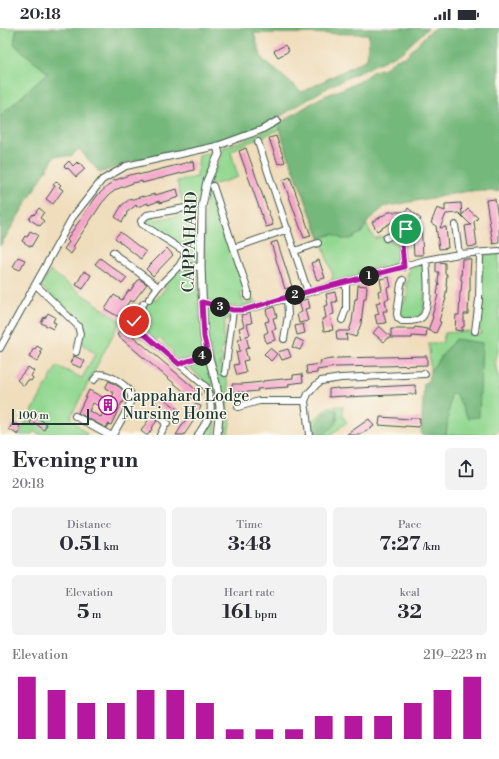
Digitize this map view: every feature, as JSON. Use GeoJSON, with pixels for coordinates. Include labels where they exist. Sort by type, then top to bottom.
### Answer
{"type":"FeatureCollection","features":[{"type":"Feature","properties":{"kind":"main road","name":"CAPPAHARD"},"geometry":{"type":"LineString","coordinates":[[217,146],[219,154],[207,181],[202,207],[201,267],[204,337],[216,383],[220,407],[217,435]]}},
{"type":"Feature","properties":{"kind":"street"},"geometry":{"type":"LineString","coordinates":[[0,348],[72,218],[102,180],[126,166],[217,146],[261,130],[277,121]]}},
{"type":"Feature","properties":{"kind":"street"},"geometry":{"type":"LineString","coordinates":[[258,142],[308,292]]}},
{"type":"Feature","properties":{"kind":"street"},"geometry":{"type":"LineString","coordinates":[[213,186],[217,206],[234,248],[248,291],[248,297]]}},
{"type":"Feature","properties":{"kind":"street"},"geometry":{"type":"LineString","coordinates":[[190,208],[152,213],[147,215],[141,221],[144,226],[184,251],[185,256],[179,266],[146,301],[135,316],[134,321],[136,327],[206,387],[210,398],[211,410],[209,418],[198,435]]}},
{"type":"Feature","properties":{"kind":"street"},"geometry":{"type":"LineString","coordinates":[[455,225],[459,254]]}},
{"type":"Feature","properties":{"kind":"street"},"geometry":{"type":"LineString","coordinates":[[234,248],[288,229]]}},
{"type":"Feature","properties":{"kind":"street"},"geometry":{"type":"LineString","coordinates":[[386,238],[404,230],[404,267]]}},
{"type":"Feature","properties":{"kind":"street"},"geometry":{"type":"LineString","coordinates":[[295,251],[318,243]]}},
{"type":"Feature","properties":{"kind":"street"},"geometry":{"type":"LineString","coordinates":[[202,302],[233,310],[244,310],[426,260],[459,254],[499,251]]}},
{"type":"Feature","properties":{"kind":"street"},"geometry":{"type":"LineString","coordinates":[[113,252],[118,258],[158,287]]}},
{"type":"Feature","properties":{"kind":"street"},"geometry":{"type":"LineString","coordinates":[[474,331],[479,300],[480,253]]}},
{"type":"Feature","properties":{"kind":"street"},"geometry":{"type":"LineString","coordinates":[[403,280],[401,284],[397,314],[398,318],[402,321],[420,319],[424,315],[427,304],[426,260]]}},
{"type":"Feature","properties":{"kind":"street"},"geometry":{"type":"LineString","coordinates":[[179,266],[201,267]]}},
{"type":"Feature","properties":{"kind":"street"},"geometry":{"type":"LineString","coordinates":[[342,320],[346,309],[346,283]]}},
{"type":"Feature","properties":{"kind":"street"},"geometry":{"type":"LineString","coordinates":[[36,285],[78,326],[80,334],[76,352]]}},
{"type":"Feature","properties":{"kind":"street"},"geometry":{"type":"LineString","coordinates":[[284,339],[288,316],[287,297]]}},
{"type":"Feature","properties":{"kind":"street"},"geometry":{"type":"LineString","coordinates":[[225,373],[233,310]]}},
{"type":"Feature","properties":{"kind":"street"},"geometry":{"type":"LineString","coordinates":[[179,364],[208,354]]}},
{"type":"Feature","properties":{"kind":"street"},"geometry":{"type":"LineString","coordinates":[[75,416],[111,435],[132,399],[131,392],[125,385],[102,374],[97,376],[94,380]]}},
{"type":"Feature","properties":{"kind":"street"},"geometry":{"type":"LineString","coordinates":[[309,435],[305,401],[308,394],[321,381],[341,378],[425,374]]}},
{"type":"Feature","properties":{"kind":"street"},"geometry":{"type":"LineString","coordinates":[[238,407],[259,401],[305,401]]}},
{"type":"Feature","properties":{"kind":"street"},"geometry":{"type":"LineString","coordinates":[[156,414],[166,423],[160,435]]}},
{"type":"Feature","properties":{"kind":"green space"},"geometry":{"type":"Polygon","coordinates":[[[0,28],[17,28],[14,44],[48,73],[0,116],[0,28]]]}},
{"type":"Feature","properties":{"kind":"green space"},"geometry":{"type":"Polygon","coordinates":[[[17,28],[428,28],[402,52],[330,86],[279,117],[227,142],[129,162],[100,173],[79,149],[71,156],[55,156],[0,246],[0,116],[48,73],[14,44],[17,28]],[[254,33],[262,59],[302,92],[367,59],[369,34],[254,33]]]}},
{"type":"Feature","properties":{"kind":"green space"},"geometry":{"type":"Polygon","coordinates":[[[435,28],[499,28],[499,191],[468,191],[384,207],[369,220],[361,233],[350,239],[342,239],[333,234],[320,238],[288,155],[278,124],[320,98],[359,82],[372,72],[387,67],[396,59],[405,57],[427,34],[435,28]]]}},
{"type":"Feature","properties":{"kind":"green space"},"geometry":{"type":"Polygon","coordinates":[[[278,124],[280,129],[240,146],[231,152],[238,177],[210,186],[215,203],[213,206],[214,209],[218,211],[245,291],[240,294],[244,304],[255,300],[257,304],[235,307],[226,306],[209,300],[206,297],[204,253],[206,198],[212,175],[222,156],[222,150],[224,147],[245,140],[278,124]]]}},
{"type":"Feature","properties":{"kind":"green space"},"geometry":{"type":"Polygon","coordinates":[[[212,150],[216,156],[206,175],[200,197],[198,260],[197,263],[187,264],[185,260],[188,253],[185,248],[149,226],[146,222],[149,217],[153,216],[156,220],[182,215],[181,212],[187,210],[188,213],[193,212],[193,201],[182,203],[177,181],[197,177],[199,155],[210,153],[212,150]]]}},
{"type":"Feature","properties":{"kind":"green space"},"geometry":{"type":"Polygon","coordinates":[[[366,224],[375,239],[381,236],[386,242],[390,242],[398,237],[400,261],[398,265],[382,270],[381,266],[358,272],[360,276],[315,288],[331,281],[333,276],[320,238],[333,234],[342,239],[361,233],[366,224]]]}},
{"type":"Feature","properties":{"kind":"green space"},"geometry":{"type":"Polygon","coordinates":[[[499,253],[499,347],[495,363],[499,381],[499,431],[491,435],[446,435],[450,393],[456,393],[468,418],[455,339],[430,371],[429,343],[442,343],[445,333],[469,331],[470,335],[478,335],[482,332],[477,327],[483,257],[488,254],[499,253]]]}},
{"type":"Feature","properties":{"kind":"green space"},"geometry":{"type":"Polygon","coordinates":[[[421,264],[424,265],[425,268],[424,309],[419,317],[404,319],[399,313],[401,304],[405,302],[408,286],[403,285],[403,283],[409,282],[407,275],[409,271],[408,268],[421,264]]]}},
{"type":"Feature","properties":{"kind":"green space"},"geometry":{"type":"Polygon","coordinates":[[[179,268],[198,270],[199,307],[203,350],[201,354],[182,360],[179,360],[172,354],[173,351],[159,338],[155,340],[145,332],[144,329],[145,308],[152,299],[156,300],[167,286],[165,283],[179,268]]]}},
{"type":"Feature","properties":{"kind":"green space"},"geometry":{"type":"Polygon","coordinates":[[[50,271],[120,321],[70,418],[88,435],[41,435],[34,431],[31,435],[19,435],[57,366],[82,378],[95,354],[82,344],[83,333],[79,323],[41,286],[50,271]]]}},
{"type":"Feature","properties":{"kind":"green space"},"geometry":{"type":"Polygon","coordinates":[[[207,306],[230,313],[229,319],[225,319],[223,338],[225,338],[221,357],[224,358],[224,361],[221,362],[220,366],[229,386],[230,401],[227,402],[228,414],[231,414],[228,435],[220,435],[223,409],[221,392],[207,337],[207,306]]]}},
{"type":"Feature","properties":{"kind":"green space"},"geometry":{"type":"Polygon","coordinates":[[[455,339],[482,343],[479,417],[468,418],[456,394],[451,393],[446,435],[421,435],[424,383],[428,381],[430,371],[455,339]]]}},
{"type":"Feature","properties":{"kind":"green space"},"geometry":{"type":"Polygon","coordinates":[[[203,358],[207,362],[215,391],[217,408],[215,435],[200,435],[212,416],[213,402],[210,386],[189,367],[190,363],[203,358]]]}},
{"type":"Feature","properties":{"kind":"green space"},"geometry":{"type":"Polygon","coordinates":[[[343,406],[343,417],[347,422],[331,435],[323,435],[313,435],[312,422],[328,407],[343,406]],[[338,417],[322,418],[314,426],[323,435],[335,424],[338,417]]]}},
{"type":"Feature","properties":{"kind":"green space"},"geometry":{"type":"Polygon","coordinates":[[[331,410],[337,410],[336,422],[324,435],[316,433],[314,426],[326,413],[331,410]]]}},
{"type":"Feature","properties":{"kind":"building"},"geometry":{"type":"Polygon","coordinates":[[[285,45],[289,51],[278,57],[274,51],[285,45]]]}},
{"type":"Feature","properties":{"kind":"building"},"geometry":{"type":"Polygon","coordinates":[[[276,136],[285,162],[278,164],[269,138],[276,136]]]}},
{"type":"Feature","properties":{"kind":"building"},"geometry":{"type":"Polygon","coordinates":[[[246,148],[273,225],[266,227],[239,151],[246,148]]]}},
{"type":"Feature","properties":{"kind":"building"},"geometry":{"type":"Polygon","coordinates":[[[69,161],[73,166],[77,162],[79,164],[80,163],[85,169],[76,177],[68,168],[67,169],[64,166],[69,161]]]}},
{"type":"Feature","properties":{"kind":"building"},"geometry":{"type":"Polygon","coordinates":[[[193,161],[194,170],[142,183],[142,181],[133,183],[117,189],[102,203],[73,247],[75,248],[71,254],[64,249],[69,242],[67,240],[71,233],[97,196],[113,181],[129,175],[138,173],[138,175],[193,161]]]}},
{"type":"Feature","properties":{"kind":"building"},"geometry":{"type":"Polygon","coordinates":[[[290,177],[311,236],[304,238],[283,180],[290,177]]]}},
{"type":"Feature","properties":{"kind":"building"},"geometry":{"type":"Polygon","coordinates":[[[56,181],[61,185],[59,187],[63,190],[53,204],[46,199],[55,186],[53,185],[56,181]]]}},
{"type":"Feature","properties":{"kind":"building"},"geometry":{"type":"Polygon","coordinates":[[[177,189],[179,197],[160,203],[159,201],[137,207],[136,205],[126,213],[127,214],[122,222],[115,217],[122,205],[130,199],[155,195],[177,189]]]}},
{"type":"Feature","properties":{"kind":"building"},"geometry":{"type":"Polygon","coordinates":[[[495,199],[499,223],[499,243],[493,244],[486,200],[495,199]]]}},
{"type":"Feature","properties":{"kind":"building"},"geometry":{"type":"Polygon","coordinates":[[[461,203],[462,215],[468,209],[478,218],[474,222],[477,246],[468,247],[465,226],[471,225],[459,213],[446,214],[440,228],[446,227],[448,248],[439,249],[436,226],[431,223],[437,208],[445,211],[445,204],[461,203]]]}},
{"type":"Feature","properties":{"kind":"building"},"geometry":{"type":"Polygon","coordinates":[[[39,208],[44,212],[40,218],[44,221],[40,226],[29,219],[39,208]]]}},
{"type":"Feature","properties":{"kind":"building"},"geometry":{"type":"Polygon","coordinates":[[[408,208],[421,219],[416,226],[421,225],[423,255],[414,255],[412,224],[402,216],[403,222],[392,222],[377,231],[372,222],[389,212],[406,212],[408,208]]]}},
{"type":"Feature","properties":{"kind":"building"},"geometry":{"type":"Polygon","coordinates":[[[30,231],[38,235],[31,247],[22,241],[25,236],[27,237],[30,231]]]}},
{"type":"Feature","properties":{"kind":"building"},"geometry":{"type":"Polygon","coordinates":[[[120,232],[146,252],[141,259],[115,238],[120,232]]]}},
{"type":"Feature","properties":{"kind":"building"},"geometry":{"type":"Polygon","coordinates":[[[277,241],[292,287],[285,289],[271,243],[277,241]]]}},
{"type":"Feature","properties":{"kind":"building"},"geometry":{"type":"Polygon","coordinates":[[[167,248],[173,255],[153,276],[146,269],[167,248]]]}},
{"type":"Feature","properties":{"kind":"building"},"geometry":{"type":"Polygon","coordinates":[[[18,257],[25,260],[20,270],[13,267],[18,257]]]}},
{"type":"Feature","properties":{"kind":"building"},"geometry":{"type":"Polygon","coordinates":[[[100,258],[127,278],[122,284],[95,264],[100,258]]]}},
{"type":"Feature","properties":{"kind":"building"},"geometry":{"type":"Polygon","coordinates":[[[462,259],[471,259],[468,314],[464,314],[464,327],[462,327],[462,331],[455,330],[456,315],[459,315],[462,259]]]}},
{"type":"Feature","properties":{"kind":"building"},"geometry":{"type":"Polygon","coordinates":[[[319,260],[325,278],[317,280],[311,263],[319,260]]]}},
{"type":"Feature","properties":{"kind":"building"},"geometry":{"type":"Polygon","coordinates":[[[436,263],[445,263],[447,287],[446,298],[439,321],[441,322],[436,333],[428,330],[433,317],[438,295],[439,272],[436,272],[436,263]]]}},
{"type":"Feature","properties":{"kind":"building"},"geometry":{"type":"Polygon","coordinates":[[[84,271],[91,275],[83,289],[76,285],[84,271]]]}},
{"type":"Feature","properties":{"kind":"building"},"geometry":{"type":"Polygon","coordinates":[[[389,277],[391,287],[387,288],[389,299],[385,300],[387,311],[383,311],[386,323],[377,324],[375,315],[379,314],[376,303],[380,302],[378,291],[382,290],[380,279],[389,277]]]}},
{"type":"Feature","properties":{"kind":"building"},"geometry":{"type":"Polygon","coordinates":[[[139,279],[147,284],[133,302],[130,300],[119,317],[105,309],[114,295],[122,300],[139,279]]]}},
{"type":"Feature","properties":{"kind":"building"},"geometry":{"type":"Polygon","coordinates":[[[358,285],[367,286],[361,324],[356,337],[346,334],[347,340],[337,340],[336,331],[349,331],[352,322],[355,299],[357,299],[358,285]]]}},
{"type":"Feature","properties":{"kind":"building"},"geometry":{"type":"Polygon","coordinates":[[[335,292],[337,302],[332,302],[334,314],[330,315],[333,330],[324,331],[322,319],[326,318],[324,306],[328,305],[326,294],[335,292]]]}},
{"type":"Feature","properties":{"kind":"building"},"geometry":{"type":"Polygon","coordinates":[[[308,299],[310,308],[305,309],[308,321],[299,323],[297,314],[302,312],[299,301],[308,299]]]}},
{"type":"Feature","properties":{"kind":"building"},"geometry":{"type":"Polygon","coordinates":[[[274,307],[277,317],[273,318],[276,329],[272,330],[275,340],[266,343],[264,334],[268,332],[265,322],[269,321],[266,310],[274,307]]]}},
{"type":"Feature","properties":{"kind":"building"},"geometry":{"type":"Polygon","coordinates":[[[48,313],[55,317],[53,322],[56,323],[53,329],[41,323],[48,313]]]}},
{"type":"Feature","properties":{"kind":"building"},"geometry":{"type":"Polygon","coordinates":[[[250,313],[252,323],[247,324],[250,335],[246,336],[249,348],[245,349],[248,360],[243,361],[246,373],[237,375],[234,365],[239,364],[236,352],[240,351],[238,340],[242,339],[239,328],[244,326],[241,315],[250,313]]]}},
{"type":"Feature","properties":{"kind":"building"},"geometry":{"type":"Polygon","coordinates":[[[303,324],[305,333],[297,335],[295,326],[303,324]]]}},
{"type":"Feature","properties":{"kind":"building"},"geometry":{"type":"Polygon","coordinates":[[[379,326],[391,337],[391,329],[414,329],[415,327],[427,329],[426,337],[412,336],[412,338],[387,338],[384,342],[373,333],[379,326]]]}},
{"type":"Feature","properties":{"kind":"building"},"geometry":{"type":"Polygon","coordinates":[[[122,327],[201,394],[195,401],[117,335],[122,327]]]}},
{"type":"Feature","properties":{"kind":"building"},"geometry":{"type":"Polygon","coordinates":[[[296,338],[304,342],[300,350],[292,347],[296,338]]]}},
{"type":"Feature","properties":{"kind":"building"},"geometry":{"type":"Polygon","coordinates":[[[37,346],[42,349],[40,352],[42,353],[37,362],[29,357],[34,348],[35,349],[37,346]]]}},
{"type":"Feature","properties":{"kind":"building"},"geometry":{"type":"Polygon","coordinates":[[[270,348],[277,354],[271,361],[264,354],[270,348]]]}},
{"type":"Feature","properties":{"kind":"building"},"geometry":{"type":"Polygon","coordinates":[[[288,349],[291,357],[282,360],[278,352],[288,349]]]}},
{"type":"Feature","properties":{"kind":"building"},"geometry":{"type":"Polygon","coordinates":[[[74,356],[85,361],[81,368],[70,363],[74,356]]]}},
{"type":"Feature","properties":{"kind":"building"},"geometry":{"type":"Polygon","coordinates":[[[427,356],[427,365],[336,367],[317,370],[317,373],[307,374],[306,366],[321,364],[320,361],[338,358],[427,356]]]}},
{"type":"Feature","properties":{"kind":"building"},"geometry":{"type":"Polygon","coordinates":[[[28,367],[34,371],[31,376],[33,378],[31,381],[28,380],[24,386],[17,380],[28,367]]]}},
{"type":"Feature","properties":{"kind":"building"},"geometry":{"type":"Polygon","coordinates":[[[302,374],[303,382],[288,384],[289,387],[257,389],[258,391],[248,392],[233,392],[232,384],[293,378],[293,375],[302,374]]]}},
{"type":"Feature","properties":{"kind":"building","name":"Cappahard Lodge Nursing Home"},"geometry":{"type":"Polygon","coordinates":[[[109,381],[121,388],[124,392],[123,395],[126,397],[111,425],[108,424],[106,428],[78,413],[89,390],[110,401],[114,393],[105,388],[109,381]],[[93,403],[89,411],[101,417],[105,409],[93,403]]]}},
{"type":"Feature","properties":{"kind":"building"},"geometry":{"type":"Polygon","coordinates":[[[415,385],[416,394],[329,397],[329,389],[415,385]]]}},
{"type":"Feature","properties":{"kind":"building"},"geometry":{"type":"Polygon","coordinates":[[[157,393],[180,411],[175,418],[152,399],[157,393]]]}},
{"type":"Feature","properties":{"kind":"building"},"geometry":{"type":"Polygon","coordinates":[[[195,404],[201,406],[197,417],[184,435],[176,435],[188,416],[190,417],[195,404]]]}},
{"type":"Feature","properties":{"kind":"building"},"geometry":{"type":"Polygon","coordinates":[[[37,413],[41,416],[39,419],[47,424],[44,430],[35,423],[33,426],[30,423],[37,413]]]}},
{"type":"Feature","properties":{"kind":"building"},"geometry":{"type":"Polygon","coordinates":[[[151,416],[157,421],[151,428],[152,429],[148,435],[146,435],[141,431],[151,416]]]}},
{"type":"Feature","properties":{"kind":"building"},"geometry":{"type":"Polygon","coordinates":[[[380,417],[411,419],[420,418],[419,427],[379,425],[380,417]]]}},
{"type":"Feature","properties":{"kind":"building"},"geometry":{"type":"Polygon","coordinates":[[[369,419],[374,426],[360,435],[346,435],[369,419]]]}},
{"type":"Feature","properties":{"kind":"building"},"geometry":{"type":"Polygon","coordinates":[[[13,423],[20,426],[19,428],[21,429],[18,435],[9,429],[13,423]]]}},
{"type":"Feature","properties":{"kind":"place","name":"Cappahard Lodge Nursing Home"},"geometry":{"type":"Point","coordinates":[108,405]}},
{"type":"Feature","properties":{"kind":"route"},"geometry":{"type":"LineString","coordinates":[[134,321],[136,327],[179,364],[208,354],[204,337],[202,302],[211,303],[233,310],[244,310],[287,297],[404,267],[401,232],[406,229]]}}]}
